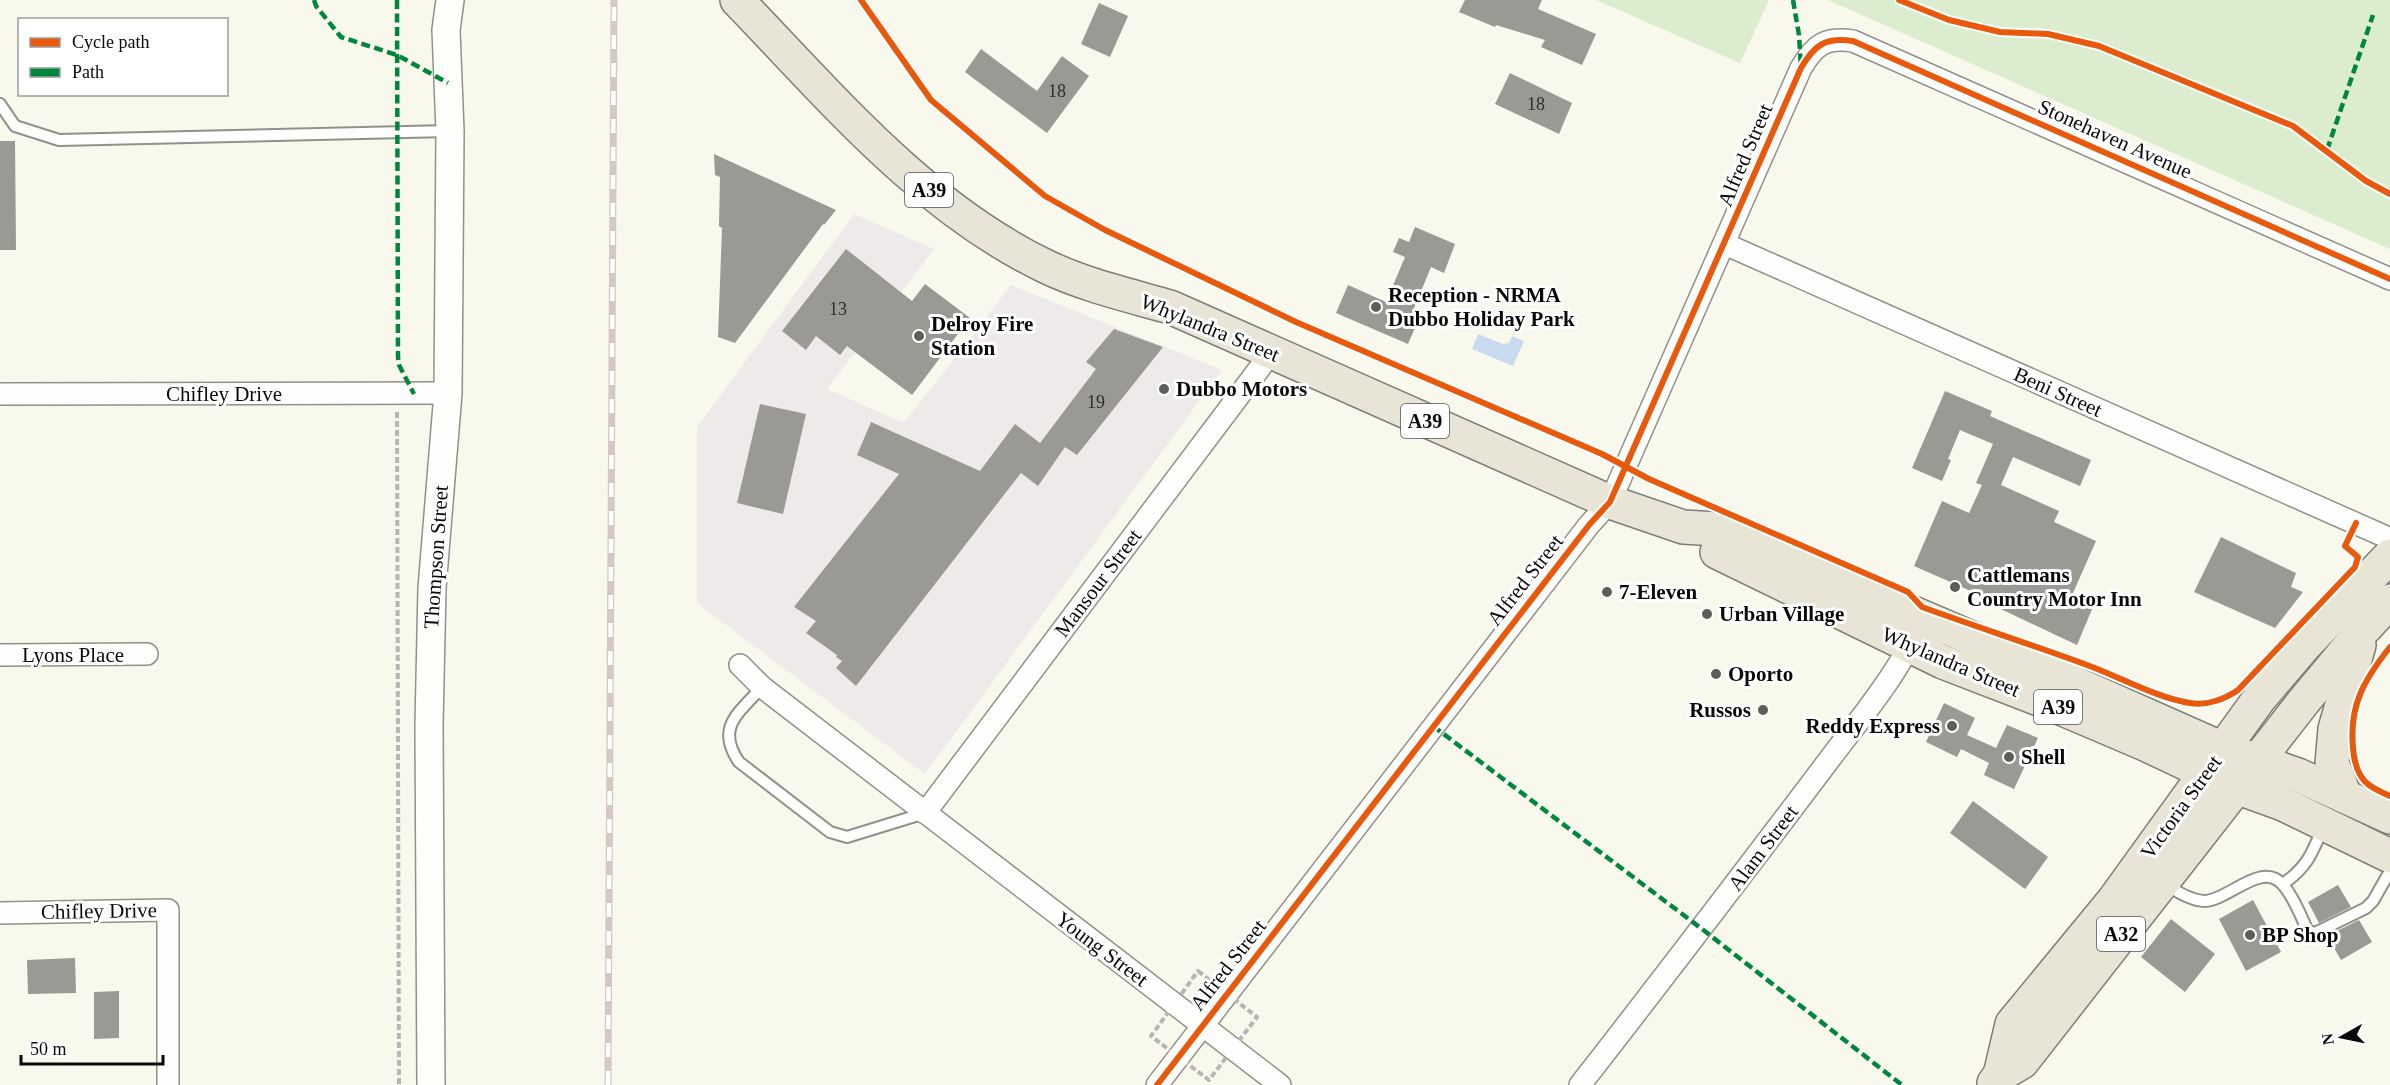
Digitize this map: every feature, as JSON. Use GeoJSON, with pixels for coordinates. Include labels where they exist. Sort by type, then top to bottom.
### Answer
{"type":"FeatureCollection","features":[{"type":"Feature","properties":{"kind":"highway","name":"Whylandra Street"},"geometry":{"type":"LineString","coordinates":[[737,0],[859,126],[916,180],[964,217],[1045,266],[1095,286],[1170,307],[1610,502],[1692,515],[1717,529],[1995,648],[2214,760],[2236,787],[2283,804],[2390,856]]}},
{"type":"Feature","properties":{"kind":"highway","name":"Whylandra Street"},"geometry":{"type":"LineString","coordinates":[[1692,515],[1707,548],[1908,647],[2087,719],[2214,760],[2258,761],[2298,775],[2390,817]]}},
{"type":"Feature","properties":{"kind":"highway","name":"Victoria Street"},"geometry":{"type":"LineString","coordinates":[[1996,1080],[2012,1024],[2114,900],[2259,699],[2389,540]]}},
{"type":"Feature","properties":{"kind":"highway","name":"Victoria Street"},"geometry":{"type":"LineString","coordinates":[[1996,1080],[2022,1062],[2236,787],[2364,629],[2390,602]]}},
{"type":"Feature","properties":{"kind":"highway"},"geometry":{"type":"LineString","coordinates":[[2346,796],[2332,762],[2336,729],[2364,629]]}},
{"type":"Feature","properties":{"kind":"street","name":"Thompson Street"},"geometry":{"type":"LineString","coordinates":[[439,0],[446,30]]}},
{"type":"Feature","properties":{"kind":"street","name":"Thompson Street"},"geometry":{"type":"LineString","coordinates":[[431,1085],[429,725],[432,599],[448,393],[450,130],[446,30],[450,0]]}},
{"type":"Feature","properties":{"kind":"street","name":"Stonehaven Avenue"},"geometry":{"type":"LineString","coordinates":[[1824,42],[1840,39],[1853,41],[2390,279]]}},
{"type":"Feature","properties":{"kind":"street","name":"Alfred Street"},"geometry":{"type":"LineString","coordinates":[[1157,1085],[1589,525],[1610,502],[1801,68],[1810,52],[1824,42]]}},
{"type":"Feature","properties":{"kind":"street","name":"Beni Street"},"geometry":{"type":"LineString","coordinates":[[1725,244],[2356,523],[2389,540]]}},
{"type":"Feature","properties":{"kind":"street","name":"Mansour Street"},"geometry":{"type":"LineString","coordinates":[[925,813],[1271,353]]}},
{"type":"Feature","properties":{"kind":"street","name":"Chifley Drive"},"geometry":{"type":"LineString","coordinates":[[0,394],[448,393]]}},
{"type":"Feature","properties":{"kind":"street"},"geometry":{"type":"LineString","coordinates":[[1892,605],[1910,626],[1913,637],[1908,647]]}},
{"type":"Feature","properties":{"kind":"street","name":"Alam Street"},"geometry":{"type":"LineString","coordinates":[[1581,1085],[1861,718],[1903,658],[1908,647]]}},
{"type":"Feature","properties":{"kind":"street","name":"Lyons Place"},"geometry":{"type":"LineString","coordinates":[[0,655],[147,654]]}},
{"type":"Feature","properties":{"kind":"street","name":"Young Street"},"geometry":{"type":"LineString","coordinates":[[740,665],[762,687],[1280,1085]]}},
{"type":"Feature","properties":{"kind":"street","name":"Chifley Drive"},"geometry":{"type":"LineString","coordinates":[[0,913],[168,910],[168,1085]]}},
{"type":"Feature","properties":{"kind":"lane"},"geometry":{"type":"LineString","coordinates":[[0,104],[15,126],[59,140],[450,130]]}},
{"type":"Feature","properties":{"kind":"lane"},"geometry":{"type":"LineString","coordinates":[[762,687],[729,727],[728,741],[739,762],[830,832],[847,837],[925,813]]}},
{"type":"Feature","properties":{"kind":"lane"},"geometry":{"type":"LineString","coordinates":[[2283,884],[2298,873],[2312,856],[2324,824]]}},
{"type":"Feature","properties":{"kind":"lane"},"geometry":{"type":"LineString","coordinates":[[2161,882],[2181,893],[2204,901],[2261,877],[2283,884],[2308,931],[2319,932],[2366,908],[2373,901],[2390,871]]}},
{"type":"Feature","properties":{"kind":"path"},"geometry":{"type":"LineString","coordinates":[[861,0],[931,100],[1045,196],[1105,230],[1296,322],[1602,454],[1626,467],[1692,515]]}},
{"type":"Feature","properties":{"kind":"path"},"geometry":{"type":"LineString","coordinates":[[397,393],[399,1085]]}},
{"type":"Feature","properties":{"kind":"path"},"geometry":{"type":"LineString","coordinates":[[2355,567],[2358,557],[2344,546],[2356,523]]}},
{"type":"Feature","properties":{"kind":"path"},"geometry":{"type":"LineString","coordinates":[[2176,700],[2193,704],[2228,698],[2233,694]]}},
{"type":"Feature","properties":{"kind":"shaded area"},"geometry":{"type":"Polygon","coordinates":[[[854,214],[934,249],[827,389],[904,423],[1011,285],[1222,370],[925,774],[697,603],[697,427],[854,214]]]}},
{"type":"Feature","properties":{"kind":"green space"},"geometry":{"type":"Polygon","coordinates":[[[1596,0],[1769,0],[1740,63],[1596,0]]]}},
{"type":"Feature","properties":{"kind":"green space"},"geometry":{"type":"Polygon","coordinates":[[[1828,0],[2390,0],[2390,249],[1828,0]]]}},
{"type":"Feature","properties":{"kind":"water"},"geometry":{"type":"Polygon","coordinates":[[[1478,334],[1503,344],[1509,343],[1512,336],[1524,341],[1513,366],[1472,349],[1478,334]]]}},
{"type":"Feature","properties":{"kind":"building"},"geometry":{"type":"Polygon","coordinates":[[[1465,0],[1542,0],[1538,9],[1596,34],[1582,65],[1541,47],[1545,40],[1496,25],[1495,27],[1459,12],[1465,0]]]}},
{"type":"Feature","properties":{"kind":"building"},"geometry":{"type":"Polygon","coordinates":[[[1099,3],[1128,16],[1110,57],[1081,44],[1099,3]]]}},
{"type":"Feature","properties":{"kind":"building"},"geometry":{"type":"Polygon","coordinates":[[[981,49],[1037,91],[1062,56],[1089,76],[1047,133],[965,72],[981,49]]]}},
{"type":"Feature","properties":{"kind":"building"},"geometry":{"type":"Polygon","coordinates":[[[1510,73],[1572,103],[1559,134],[1495,104],[1510,73]]]}},
{"type":"Feature","properties":{"kind":"building"},"geometry":{"type":"Polygon","coordinates":[[[0,141],[15,141],[16,250],[0,250],[0,141]]]}},
{"type":"Feature","properties":{"kind":"building"},"geometry":{"type":"Polygon","coordinates":[[[714,154],[836,210],[823,224],[735,343],[718,337],[722,228],[719,226],[720,177],[715,175],[714,154]]]}},
{"type":"Feature","properties":{"kind":"building"},"geometry":{"type":"Polygon","coordinates":[[[1415,227],[1455,244],[1444,273],[1431,267],[1410,318],[1418,321],[1408,344],[1336,313],[1348,285],[1386,302],[1405,257],[1393,252],[1399,238],[1409,242],[1415,227]]]}},
{"type":"Feature","properties":{"kind":"building"},"geometry":{"type":"Polygon","coordinates":[[[846,249],[912,301],[925,284],[970,318],[912,395],[847,346],[840,355],[816,336],[806,350],[782,331],[846,249]]]}},
{"type":"Feature","properties":{"kind":"building"},"geometry":{"type":"Polygon","coordinates":[[[1114,329],[1163,347],[1077,455],[1065,447],[1038,486],[1021,473],[856,686],[836,668],[842,661],[836,657],[837,655],[806,633],[816,621],[794,607],[899,474],[857,455],[871,422],[980,471],[1015,424],[1040,443],[1096,369],[1086,362],[1114,329]]]}},
{"type":"Feature","properties":{"kind":"building"},"geometry":{"type":"Polygon","coordinates":[[[1945,391],[1992,411],[1990,416],[2091,460],[2080,486],[2013,457],[2001,485],[2059,511],[2054,522],[2096,541],[2073,593],[2095,602],[2077,645],[1988,603],[1989,599],[1914,566],[1942,501],[1969,513],[1982,485],[1976,483],[1993,444],[1960,430],[1942,481],[1912,468],[1945,391]]]}},
{"type":"Feature","properties":{"kind":"building"},"geometry":{"type":"Polygon","coordinates":[[[760,404],[806,414],[783,514],[737,503],[760,404]]]}},
{"type":"Feature","properties":{"kind":"building"},"geometry":{"type":"Polygon","coordinates":[[[2221,537],[2296,573],[2291,587],[2303,592],[2275,628],[2194,592],[2221,537]]]}},
{"type":"Feature","properties":{"kind":"building"},"geometry":{"type":"Polygon","coordinates":[[[1944,703],[1975,718],[1967,735],[1996,748],[2007,725],[2038,738],[2014,789],[1984,775],[1989,763],[1961,749],[1957,757],[1926,742],[1944,703]]]}},
{"type":"Feature","properties":{"kind":"building"},"geometry":{"type":"Polygon","coordinates":[[[1973,801],[2048,857],[2025,889],[1950,833],[1973,801]]]}},
{"type":"Feature","properties":{"kind":"building"},"geometry":{"type":"Polygon","coordinates":[[[2338,885],[2351,907],[2319,923],[2308,902],[2338,885]]]}},
{"type":"Feature","properties":{"kind":"building","name":"BP Shop"},"geometry":{"type":"Polygon","coordinates":[[[2253,900],[2281,952],[2246,971],[2219,919],[2253,900]]]}},
{"type":"Feature","properties":{"kind":"building"},"geometry":{"type":"Polygon","coordinates":[[[2171,919],[2215,954],[2185,992],[2141,957],[2171,919]]]}},
{"type":"Feature","properties":{"kind":"building"},"geometry":{"type":"Polygon","coordinates":[[[2359,920],[2372,942],[2341,960],[2327,936],[2359,920]]]}},
{"type":"Feature","properties":{"kind":"building"},"geometry":{"type":"Polygon","coordinates":[[[75,958],[76,993],[28,994],[27,960],[75,958]]]}},
{"type":"Feature","properties":{"kind":"building"},"geometry":{"type":"Polygon","coordinates":[[[119,991],[119,1038],[94,1039],[94,992],[119,991]]]}},
{"type":"Feature","properties":{"kind":"railway"},"geometry":{"type":"LineString","coordinates":[[608,1085],[614,0]]}},
{"type":"Feature","properties":{"kind":"marked path"},"geometry":{"type":"LineString","coordinates":[[314,0],[316,6],[341,37],[397,55],[448,83]]}},
{"type":"Feature","properties":{"kind":"marked path"},"geometry":{"type":"LineString","coordinates":[[397,0],[398,357],[399,365],[414,394]]}},
{"type":"Feature","properties":{"kind":"marked path"},"geometry":{"type":"LineString","coordinates":[[1793,0],[1799,35],[1801,68]]}},
{"type":"Feature","properties":{"kind":"marked path"},"geometry":{"type":"LineString","coordinates":[[2327,150],[2373,15]]}},
{"type":"Feature","properties":{"kind":"marked path"},"geometry":{"type":"LineString","coordinates":[[1433,726],[1702,929],[1902,1085]]}},
{"type":"Feature","properties":{"kind":"cycle path"},"geometry":{"type":"LineString","coordinates":[[861,0],[931,100],[1045,196],[1105,230],[1296,322],[1602,454],[1649,479],[1908,592],[1922,607],[2087,665],[2165,697],[2203,704],[2222,699],[2238,690],[2355,567],[2358,557],[2345,546],[2356,523]]}},
{"type":"Feature","properties":{"kind":"cycle path"},"geometry":{"type":"LineString","coordinates":[[1899,0],[1949,20],[2000,32],[2048,34],[2099,46],[2293,126],[2366,181],[2390,194]]}},
{"type":"Feature","properties":{"kind":"cycle path"},"geometry":{"type":"LineString","coordinates":[[1157,1085],[1589,525],[1610,502],[1801,68],[1811,53],[1822,44],[1835,40],[1853,41],[2390,279]]}},
{"type":"Feature","properties":{"kind":"cycle path"},"geometry":{"type":"LineString","coordinates":[[2390,647],[2360,694],[2353,719],[2352,733],[2354,758],[2362,778],[2372,787],[2390,796]]}},
{"type":"Feature","properties":{"kind":"place","name":"Reception - NRMA Dubbo Holiday Park"},"geometry":{"type":"Point","coordinates":[1376,307]}},
{"type":"Feature","properties":{"kind":"place","name":"Delroy Fire Station"},"geometry":{"type":"Point","coordinates":[919,336]}},
{"type":"Feature","properties":{"kind":"place","name":"Dubbo Motors"},"geometry":{"type":"Point","coordinates":[1164,389]}},
{"type":"Feature","properties":{"kind":"place","name":"Cattlemans Country Motor Inn"},"geometry":{"type":"Point","coordinates":[1955,587]}},
{"type":"Feature","properties":{"kind":"place","name":"7-Eleven"},"geometry":{"type":"Point","coordinates":[1607,592]}},
{"type":"Feature","properties":{"kind":"place","name":"Urban Village"},"geometry":{"type":"Point","coordinates":[1707,614]}},
{"type":"Feature","properties":{"kind":"place","name":"Oporto"},"geometry":{"type":"Point","coordinates":[1716,674]}},
{"type":"Feature","properties":{"kind":"place","name":"Russos"},"geometry":{"type":"Point","coordinates":[1763,710]}},
{"type":"Feature","properties":{"kind":"place","name":"Reddy Express"},"geometry":{"type":"Point","coordinates":[1952,726]}},
{"type":"Feature","properties":{"kind":"place","name":"Shell"},"geometry":{"type":"Point","coordinates":[2009,757]}},
{"type":"Feature","properties":{"kind":"place","name":"BP Shop"},"geometry":{"type":"Point","coordinates":[2250,935]}}]}
